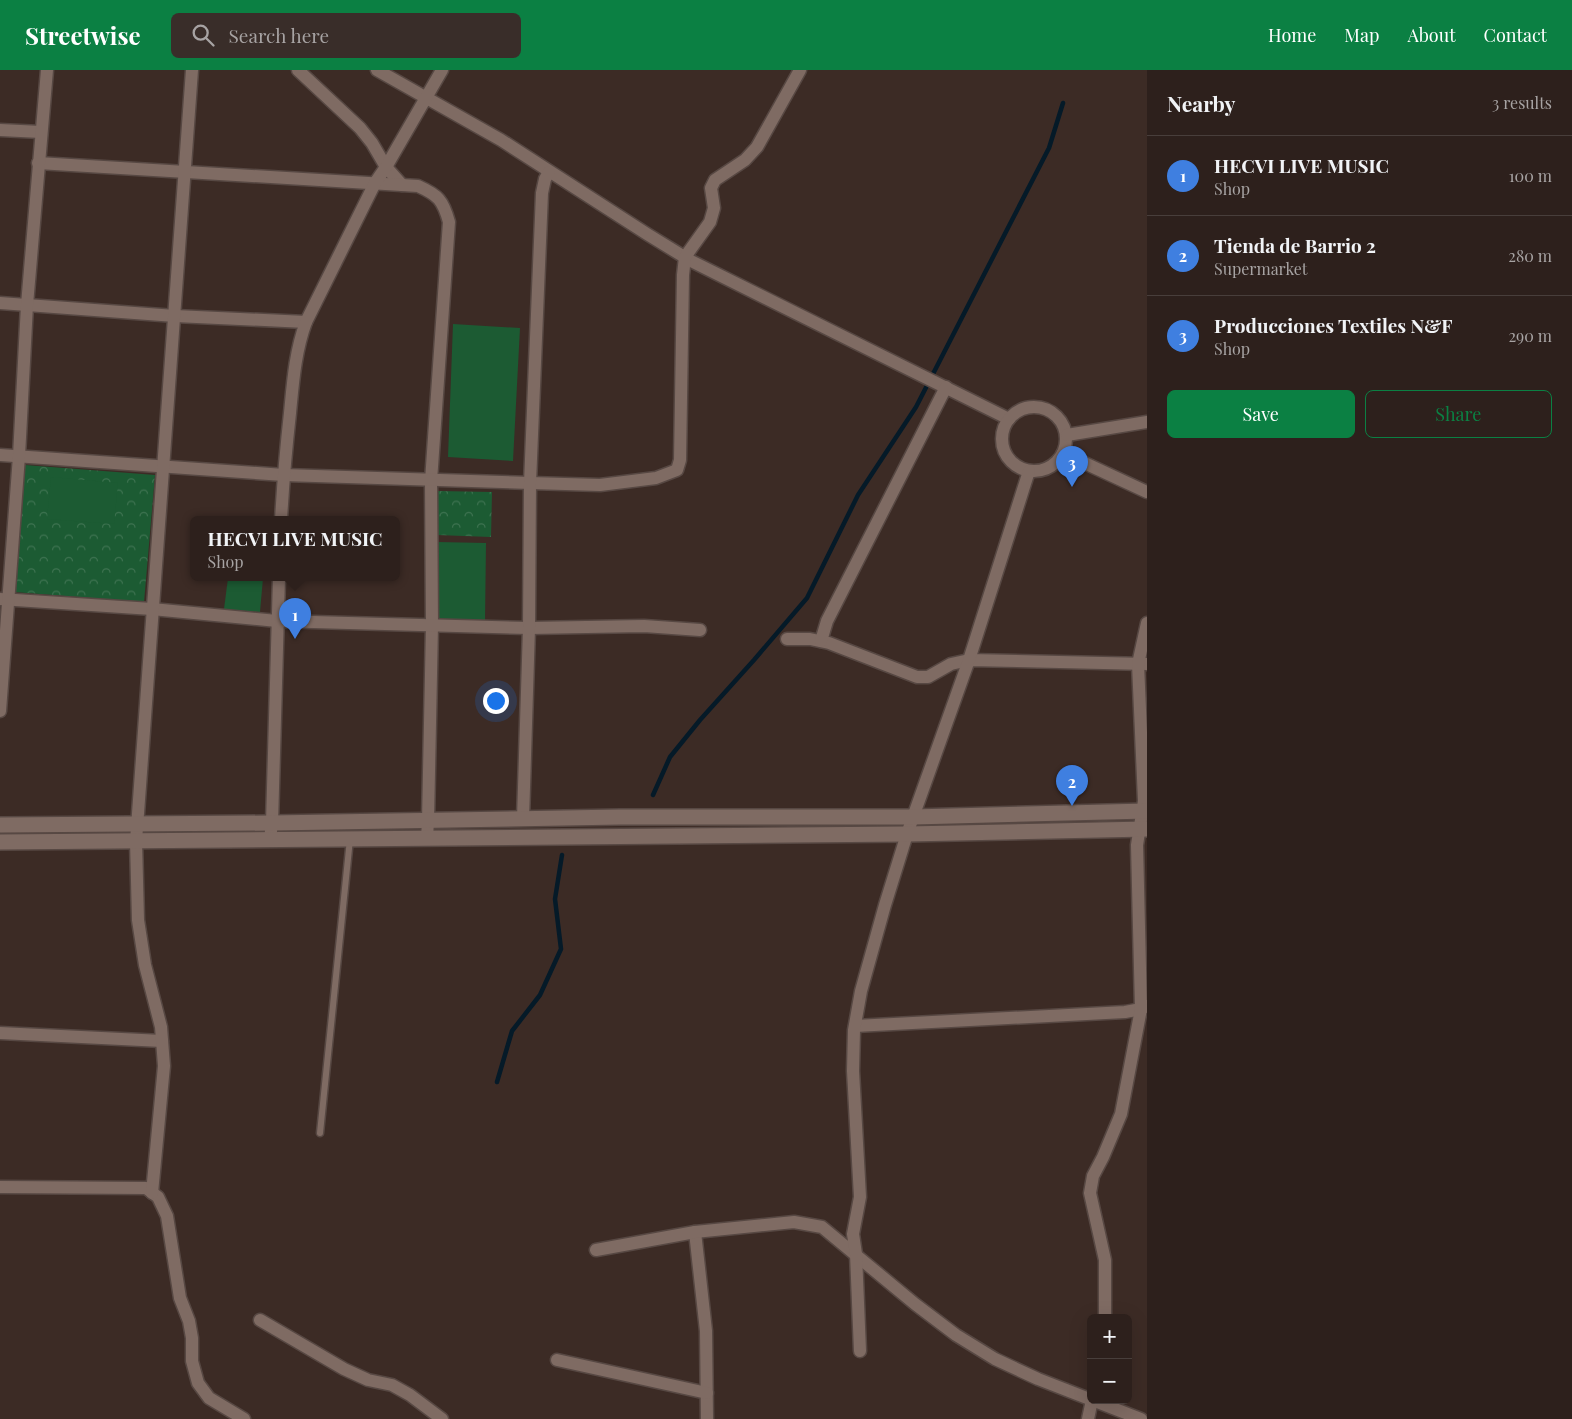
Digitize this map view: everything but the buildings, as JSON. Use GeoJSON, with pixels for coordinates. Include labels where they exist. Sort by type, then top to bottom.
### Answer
{"type":"FeatureCollection","features":[{"type":"Feature","properties":{"kind":"street"},"geometry":{"type":"LineString","coordinates":[[0,710],[4,600],[19,456],[38,163],[47,70]]}},
{"type":"Feature","properties":{"kind":"street"},"geometry":{"type":"LineString","coordinates":[[152,1193],[164,1066],[161,1028],[145,965],[138,920],[136,841],[192,70]]}},
{"type":"Feature","properties":{"kind":"street"},"geometry":{"type":"LineString","coordinates":[[298,70],[360,128],[372,142],[386,167],[402,185]]}},
{"type":"Feature","properties":{"kind":"street"},"geometry":{"type":"LineString","coordinates":[[377,70],[501,140],[685,257],[1009,419]]}},
{"type":"Feature","properties":{"kind":"street"},"geometry":{"type":"LineString","coordinates":[[282,516],[294,362],[299,341],[306,322],[375,183],[442,70]]}},
{"type":"Feature","properties":{"kind":"street"},"geometry":{"type":"LineString","coordinates":[[0,455],[164,465],[284,475],[431,481],[600,484],[656,478],[677,470],[680,460],[683,275],[685,257],[710,222],[714,208],[711,188],[715,180],[745,160],[757,147],[800,70]]}},
{"type":"Feature","properties":{"kind":"street"},"geometry":{"type":"LineString","coordinates":[[0,130],[41,132]]}},
{"type":"Feature","properties":{"kind":"street"},"geometry":{"type":"LineString","coordinates":[[38,163],[418,186],[433,193],[441,202],[449,222],[431,481],[432,625],[427,838]]}},
{"type":"Feature","properties":{"kind":"street"},"geometry":{"type":"LineString","coordinates":[[522,819],[529,628],[530,483],[542,193],[549,172]]}},
{"type":"Feature","properties":{"kind":"street"},"geometry":{"type":"LineString","coordinates":[[0,303],[175,316],[306,322]]}},
{"type":"Feature","properties":{"kind":"street"},"geometry":{"type":"LineString","coordinates":[[821,641],[827,622],[946,387]]}},
{"type":"Feature","properties":{"kind":"street"},"geometry":{"type":"LineString","coordinates":[[1027,407],[1043,408],[1057,416],[1064,425],[1066,435],[1066,444],[1058,461],[1040,471],[1029,471],[1020,468],[1006,455],[1002,446],[1004,427],[1009,419],[1017,411],[1027,407]]}},
{"type":"Feature","properties":{"kind":"street"},"geometry":{"type":"LineString","coordinates":[[1066,435],[1147,422]]}},
{"type":"Feature","properties":{"kind":"street"},"geometry":{"type":"LineString","coordinates":[[1063,453],[1147,492]]}},
{"type":"Feature","properties":{"kind":"street"},"geometry":{"type":"LineString","coordinates":[[860,1351],[856,1254],[853,1234],[860,1197],[853,1071],[855,1026],[861,991],[907,834],[969,660],[1029,471]]}},
{"type":"Feature","properties":{"kind":"street"},"geometry":{"type":"LineString","coordinates":[[270,839],[279,581]]}},
{"type":"Feature","properties":{"kind":"street"},"geometry":{"type":"LineString","coordinates":[[4,600],[277,621],[529,628],[644,626],[700,630]]}},
{"type":"Feature","properties":{"kind":"street"},"geometry":{"type":"LineString","coordinates":[[1105,1314],[1105,1260],[1090,1193],[1093,1176],[1103,1158],[1121,1114],[1144,1007],[1137,845],[1143,829],[1145,811],[1142,664],[1147,623]]}},
{"type":"Feature","properties":{"kind":"street"},"geometry":{"type":"LineString","coordinates":[[787,639],[821,641],[917,677],[928,677],[951,664],[969,660],[1142,664]]}},
{"type":"Feature","properties":{"kind":"street"},"geometry":{"type":"LineString","coordinates":[[0,825],[629,817],[913,817],[1145,811]]}},
{"type":"Feature","properties":{"kind":"street"},"geometry":{"type":"LineString","coordinates":[[0,842],[907,834],[1143,829]]}},
{"type":"Feature","properties":{"kind":"street"},"geometry":{"type":"LineString","coordinates":[[855,1026],[1125,1012],[1144,1007]]}},
{"type":"Feature","properties":{"kind":"street"},"geometry":{"type":"LineString","coordinates":[[0,1033],[162,1041]]}},
{"type":"Feature","properties":{"kind":"street"},"geometry":{"type":"LineString","coordinates":[[0,1187],[146,1188],[158,1197],[167,1216],[180,1298],[189,1321],[192,1338],[192,1361],[198,1383],[209,1398],[244,1419]]}},
{"type":"Feature","properties":{"kind":"street"},"geometry":{"type":"LineString","coordinates":[[596,1250],[695,1232],[794,1222],[822,1227],[915,1304],[956,1335],[995,1359],[1087,1399]]}},
{"type":"Feature","properties":{"kind":"street"},"geometry":{"type":"LineString","coordinates":[[695,1232],[705,1321],[707,1419]]}},
{"type":"Feature","properties":{"kind":"street"},"geometry":{"type":"LineString","coordinates":[[260,1320],[344,1370],[368,1380],[392,1385],[410,1395],[442,1419]]}},
{"type":"Feature","properties":{"kind":"street"},"geometry":{"type":"LineString","coordinates":[[557,1360],[707,1393]]}},
{"type":"Feature","properties":{"kind":"street"},"geometry":{"type":"LineString","coordinates":[[1088,1419],[1091,1404]]}},
{"type":"Feature","properties":{"kind":"street"},"geometry":{"type":"LineString","coordinates":[[1100,1404],[1141,1419]]}},
{"type":"Feature","properties":{"kind":"lane"},"geometry":{"type":"LineString","coordinates":[[320,1133],[350,838]]}},
{"type":"Feature","properties":{"kind":"green space"},"geometry":{"type":"Polygon","coordinates":[[[453,324],[520,328],[513,461],[448,457],[453,324]]]}},
{"type":"Feature","properties":{"kind":"green space"},"geometry":{"type":"Polygon","coordinates":[[[25,465],[155,475],[144,602],[14,592],[25,465]]]}},
{"type":"Feature","properties":{"kind":"green space"},"geometry":{"type":"Polygon","coordinates":[[[51,477],[118,483],[114,524],[47,519],[51,477]]]}},
{"type":"Feature","properties":{"kind":"green space"},"geometry":{"type":"Polygon","coordinates":[[[438,491],[492,492],[491,537],[437,535],[438,491]]]}},
{"type":"Feature","properties":{"kind":"green space"},"geometry":{"type":"Polygon","coordinates":[[[437,542],[486,543],[485,622],[436,621],[437,542]]]}},
{"type":"Feature","properties":{"kind":"green space"},"geometry":{"type":"Polygon","coordinates":[[[228,581],[263,581],[260,612],[224,609],[228,581]]]}},
{"type":"Feature","properties":{"kind":"waterway"},"geometry":{"type":"LineString","coordinates":[[653,795],[670,757],[807,598],[858,495],[916,407],[1049,148],[1063,103]]}},
{"type":"Feature","properties":{"kind":"waterway"},"geometry":{"type":"LineString","coordinates":[[497,1082],[512,1031],[540,995],[561,949],[555,899],[562,855]]}},
{"type":"Feature","properties":{"kind":"place","name":"Producciones Textiles N&F"},"geometry":{"type":"Point","coordinates":[1072,487]}},
{"type":"Feature","properties":{"kind":"place","name":"HECVI LIVE MUSIC"},"geometry":{"type":"Point","coordinates":[295,639]}},
{"type":"Feature","properties":{"kind":"place","name":"Tienda de Barrio 2"},"geometry":{"type":"Point","coordinates":[1072,806]}}]}
